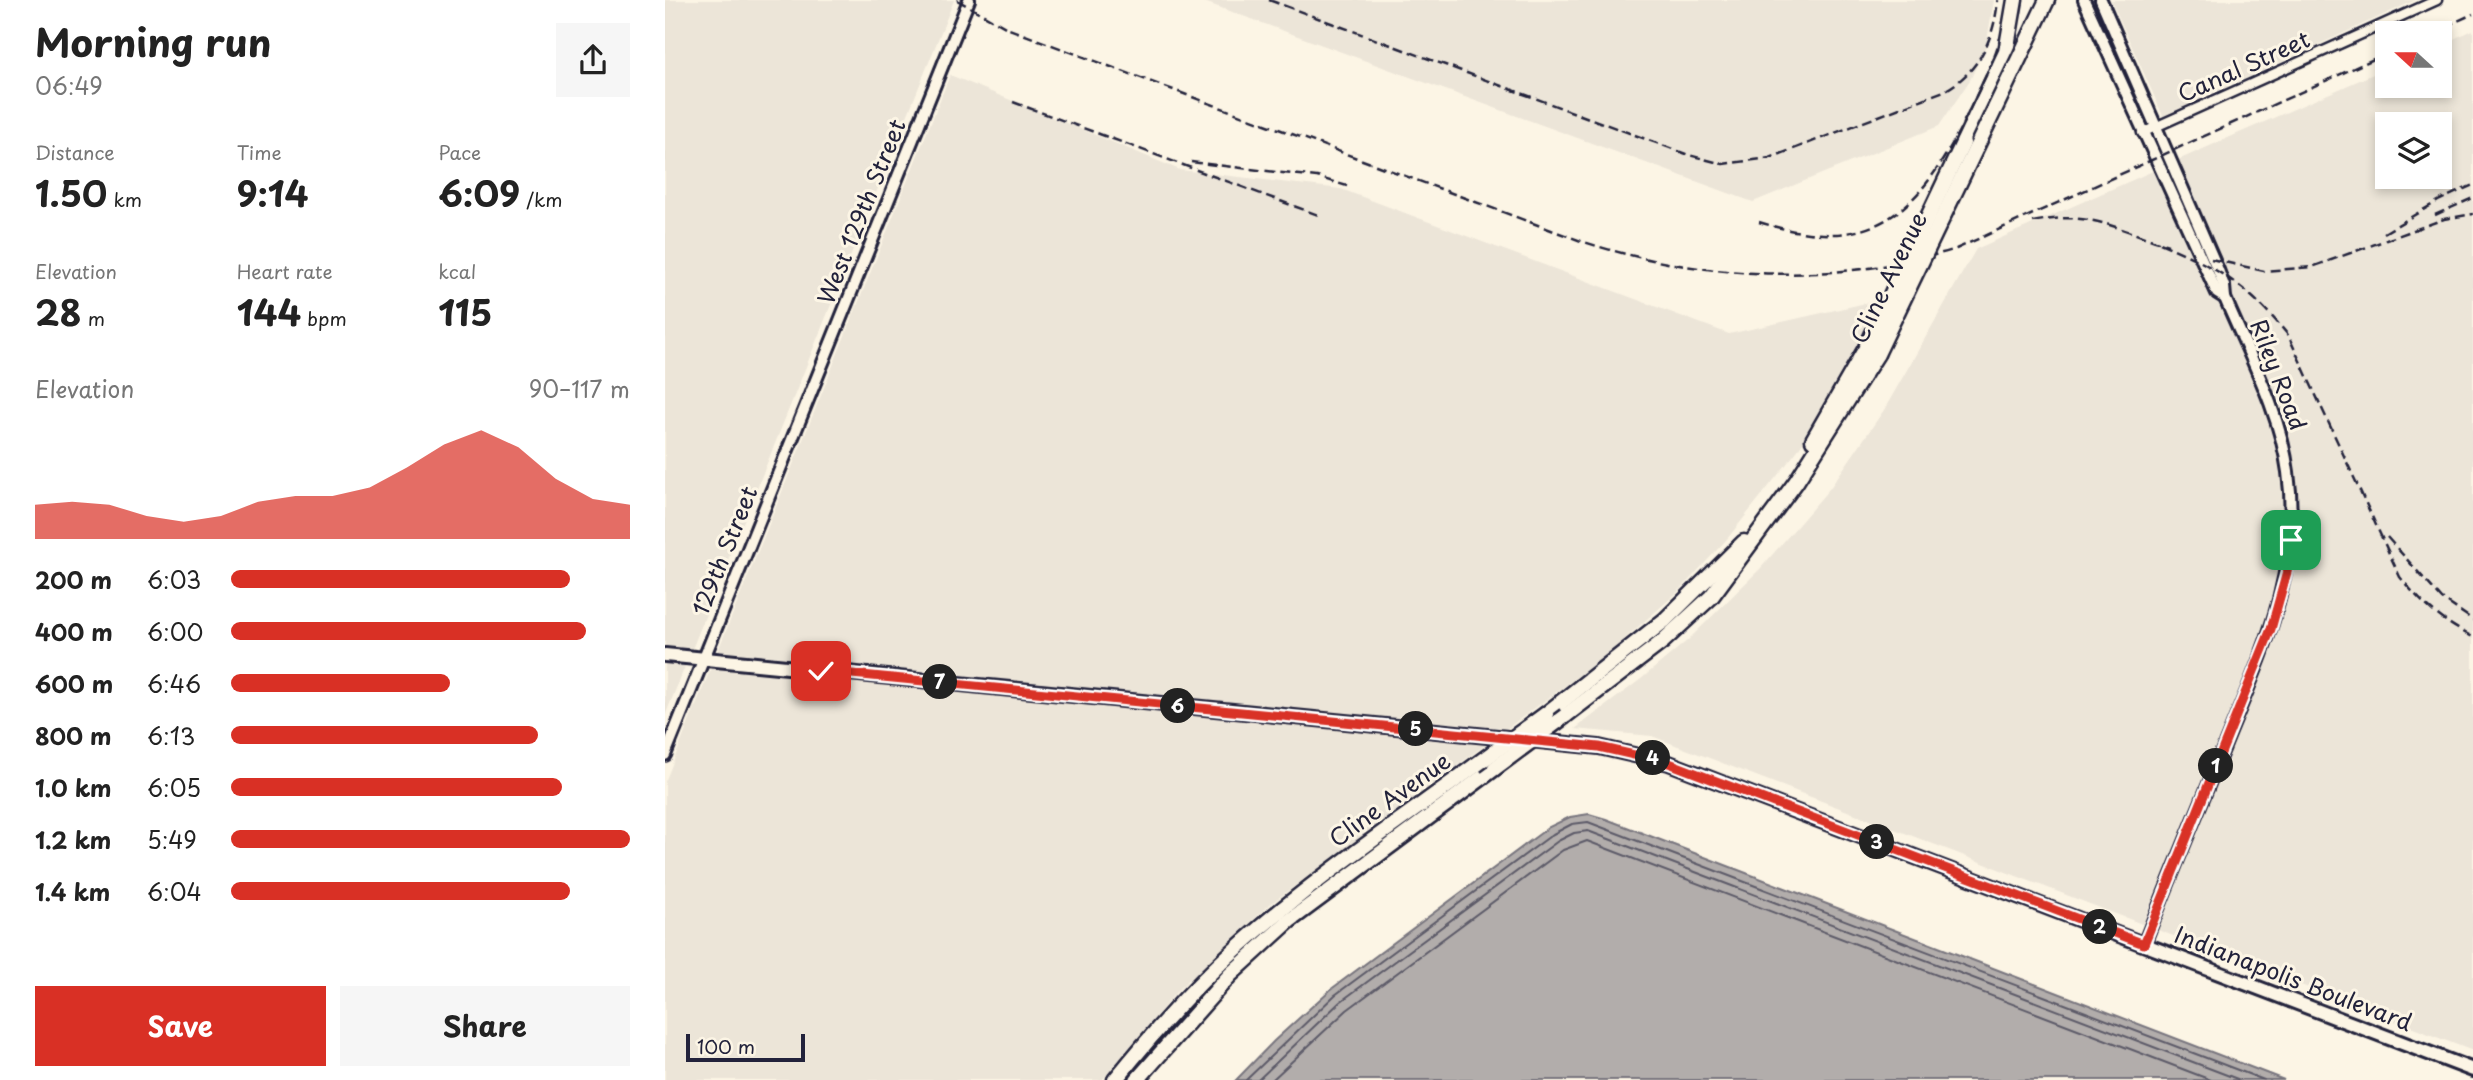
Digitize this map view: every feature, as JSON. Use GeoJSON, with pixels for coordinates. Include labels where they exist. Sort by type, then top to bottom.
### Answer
{"type":"FeatureCollection","features":[{"type":"Feature","properties":{"kind":"highway"},"geometry":{"type":"LineString","coordinates":[[1739,547],[1797,466],[1844,390],[1872,351],[2006,52],[2015,0]]}},
{"type":"Feature","properties":{"kind":"highway","name":"Cline Avenue"},"geometry":{"type":"LineString","coordinates":[[1137,1080],[1230,975],[1289,921],[1566,716],[1662,642],[1711,597],[1836,423],[2047,0]]}},
{"type":"Feature","properties":{"kind":"highway","name":"Cline Avenue"},"geometry":{"type":"LineString","coordinates":[[1115,1080],[1175,1010],[1256,931],[1323,877],[1546,714],[1665,620],[1770,517]]}},
{"type":"Feature","properties":{"kind":"main road","name":"West 129th Street"},"geometry":{"type":"LineString","coordinates":[[793,440],[969,0]]}},
{"type":"Feature","properties":{"kind":"main road","name":"Riley Road"},"geometry":{"type":"LineString","coordinates":[[2084,0],[2142,133],[2217,293],[2225,299]]}},
{"type":"Feature","properties":{"kind":"main road","name":"Riley Road"},"geometry":{"type":"LineString","coordinates":[[2101,0],[2222,279],[2225,299],[2270,401],[2283,447],[2291,510],[2289,556],[2271,629],[2144,944]]}},
{"type":"Feature","properties":{"kind":"main road","name":"129th Street"},"geometry":{"type":"LineString","coordinates":[[665,755],[793,440]]}},
{"type":"Feature","properties":{"kind":"main road","name":"Indianapolis Boulevard"},"geometry":{"type":"LineString","coordinates":[[665,655],[1599,747],[1636,754],[1669,763],[2473,1070]]}},
{"type":"Feature","properties":{"kind":"street","name":"Canal Street"},"geometry":{"type":"LineString","coordinates":[[2142,133],[2437,0]]}},
{"type":"Feature","properties":{"kind":"shaded area"},"geometry":{"type":"Polygon","coordinates":[[[665,0],[954,0],[665,716],[665,0]]]}},
{"type":"Feature","properties":{"kind":"shaded area"},"geometry":{"type":"Polygon","coordinates":[[[1199,0],[1994,0],[1986,46],[1970,80],[1939,126],[1753,202],[1199,0]]]}},
{"type":"Feature","properties":{"kind":"shaded area"},"geometry":{"type":"Polygon","coordinates":[[[2111,0],[2416,0],[2163,116],[2111,0]]]}},
{"type":"Feature","properties":{"kind":"shaded area"},"geometry":{"type":"Polygon","coordinates":[[[2473,30],[2473,1051],[1652,736],[1575,729],[1688,640],[1760,569],[1830,488],[1884,410],[1976,249],[2375,73],[2375,98],[2452,98],[2452,40],[2473,30]]]}},
{"type":"Feature","properties":{"kind":"shaded area"},"geometry":{"type":"Polygon","coordinates":[[[950,75],[1180,170],[1341,189],[1729,334],[1875,301],[1860,346],[1797,451],[1727,539],[1679,591],[1605,656],[1269,905],[1178,990],[1102,1080],[665,1080],[665,782],[950,75]]]}},
{"type":"Feature","properties":{"kind":"water"},"geometry":{"type":"Polygon","coordinates":[[[1589,814],[2284,1080],[1236,1080],[1330,990],[1549,827],[1570,817],[1589,814]]]}},
{"type":"Feature","properties":{"kind":"railway"},"geometry":{"type":"LineString","coordinates":[[957,0],[1009,29],[1581,241],[1672,264],[1768,274],[1863,269],[1956,249],[2375,58]]}},
{"type":"Feature","properties":{"kind":"railway"},"geometry":{"type":"LineString","coordinates":[[1269,0],[1689,155],[1723,164],[1770,158],[1944,91],[1967,74],[1983,53],[1993,28],[1998,0]]}},
{"type":"Feature","properties":{"kind":"railway"},"geometry":{"type":"LineString","coordinates":[[2452,24],[2473,14]]}},
{"type":"Feature","properties":{"kind":"railway"},"geometry":{"type":"LineString","coordinates":[[1759,222],[1798,232],[1832,234],[1861,230],[1887,219],[1909,203],[1929,180],[1948,151],[1985,78],[2000,38]]}},
{"type":"Feature","properties":{"kind":"railway"},"geometry":{"type":"LineString","coordinates":[[1013,102],[1318,215]]}},
{"type":"Feature","properties":{"kind":"railway"},"geometry":{"type":"LineString","coordinates":[[1191,162],[1317,177],[1347,186]]}},
{"type":"Feature","properties":{"kind":"railway"},"geometry":{"type":"LineString","coordinates":[[2384,233],[2440,200],[2473,185]]}},
{"type":"Feature","properties":{"kind":"railway"},"geometry":{"type":"LineString","coordinates":[[2435,215],[2473,198]]}},
{"type":"Feature","properties":{"kind":"railway"},"geometry":{"type":"LineString","coordinates":[[2211,259],[2264,271],[2312,267],[2444,219],[2473,214]]}},
{"type":"Feature","properties":{"kind":"railway"},"geometry":{"type":"LineString","coordinates":[[2033,222],[2071,218],[2087,220],[2168,245]]}},
{"type":"Feature","properties":{"kind":"railway"},"geometry":{"type":"LineString","coordinates":[[2160,243],[2199,261],[2230,280],[2259,303],[2288,335],[2400,577],[2433,611],[2473,637]]}},
{"type":"Feature","properties":{"kind":"railway"},"geometry":{"type":"LineString","coordinates":[[2387,537],[2442,599],[2473,620]]}},
{"type":"Feature","properties":{"kind":"route"},"geometry":{"type":"LineString","coordinates":[[821,671],[1599,747],[1636,754],[1669,763],[2144,944],[2271,629],[2287,572],[2291,540]]}}]}
